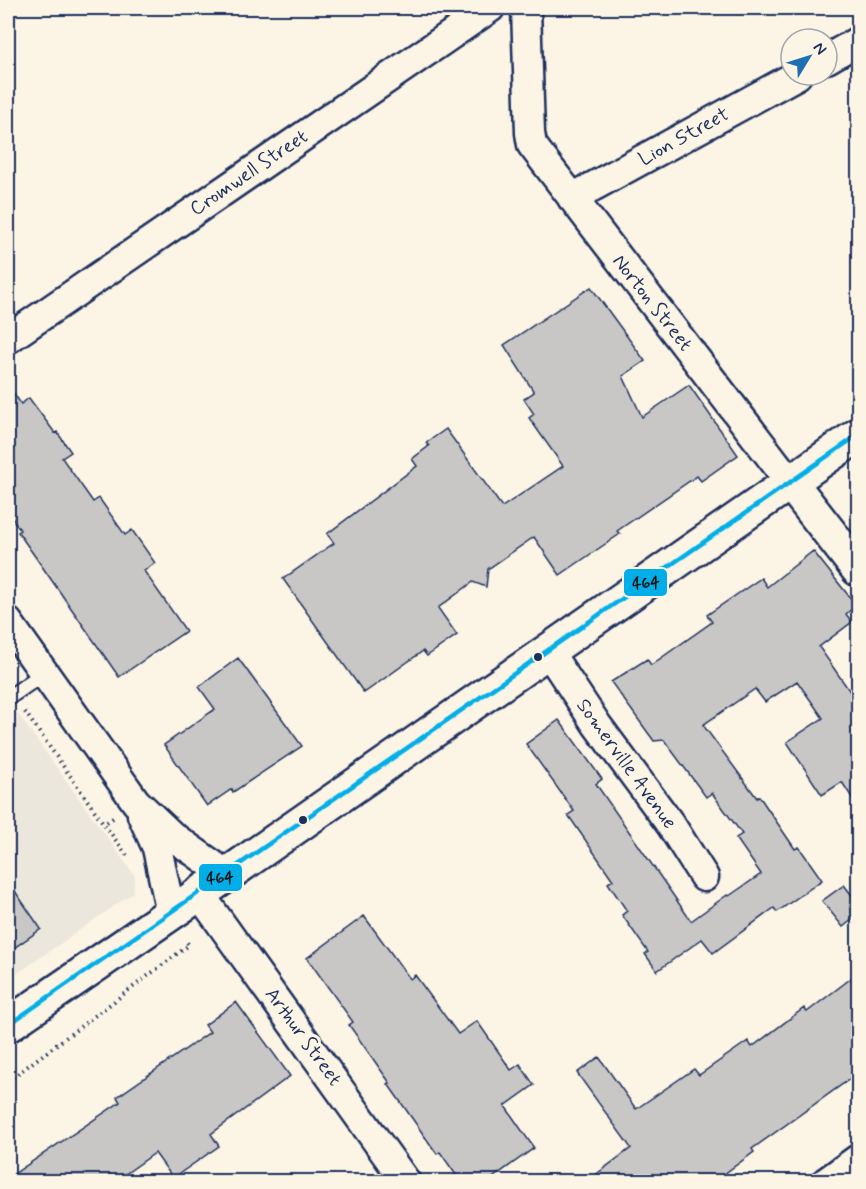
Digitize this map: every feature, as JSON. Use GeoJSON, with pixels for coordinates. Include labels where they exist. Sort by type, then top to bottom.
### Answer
{"type":"FeatureCollection","features":[{"type":"Feature","properties":{"kind":"main road"},"geometry":{"type":"LineString","coordinates":[[8,1025],[858,435]]}},
{"type":"Feature","properties":{"kind":"main road","name":"Norton Street"},"geometry":{"type":"LineString","coordinates":[[790,482],[858,569]]}},
{"type":"Feature","properties":{"kind":"street","name":"Cromwell Street"},"geometry":{"type":"LineString","coordinates":[[8,339],[490,8]]}},
{"type":"Feature","properties":{"kind":"street","name":"Norton Street"},"geometry":{"type":"LineString","coordinates":[[526,8],[532,145],[790,482]]}},
{"type":"Feature","properties":{"kind":"street"},"geometry":{"type":"LineString","coordinates":[[839,52],[858,41]]}},
{"type":"Feature","properties":{"kind":"street","name":"Lion Street"},"geometry":{"type":"LineString","coordinates":[[572,198],[779,85]]}},
{"type":"Feature","properties":{"kind":"street"},"geometry":{"type":"LineString","coordinates":[[8,621],[136,802],[157,848],[171,913]]}},
{"type":"Feature","properties":{"kind":"street","name":"Somerville Avenue"},"geometry":{"type":"LineString","coordinates":[[548,651],[597,725],[671,825],[704,878]]}},
{"type":"Feature","properties":{"kind":"street"},"geometry":{"type":"LineString","coordinates":[[136,802],[172,836],[227,875]]}},
{"type":"Feature","properties":{"kind":"street","name":"Arthur Street"},"geometry":{"type":"LineString","coordinates":[[200,893],[406,1182]]}},
{"type":"Feature","properties":{"kind":"street"},"geometry":{"type":"LineString","coordinates":[[826,1182],[858,1159]]}},
{"type":"Feature","properties":{"kind":"lane"},"geometry":{"type":"LineString","coordinates":[[10,696],[44,673]]}},
{"type":"Feature","properties":{"kind":"path"},"geometry":{"type":"LineString","coordinates":[[10,696],[104,824]]}},
{"type":"Feature","properties":{"kind":"path"},"geometry":{"type":"LineString","coordinates":[[8,1081],[189,945]]}},
{"type":"Feature","properties":{"kind":"shaded area"},"geometry":{"type":"Polygon","coordinates":[[[8,700],[135,876],[133,893],[8,980],[8,700]]]}},
{"type":"Feature","properties":{"kind":"building"},"geometry":{"type":"Polygon","coordinates":[[[591,287],[645,361],[623,376],[642,417],[689,385],[738,455],[701,481],[697,476],[617,531],[620,534],[560,575],[534,537],[488,569],[486,587],[473,582],[438,608],[457,635],[427,656],[423,651],[364,693],[283,579],[334,543],[327,534],[417,466],[412,459],[429,446],[426,443],[446,429],[502,507],[563,466],[529,418],[534,414],[524,399],[534,392],[504,345],[591,287]]]}},
{"type":"Feature","properties":{"kind":"building"},"geometry":{"type":"Polygon","coordinates":[[[8,385],[21,404],[29,398],[55,433],[57,432],[71,452],[62,458],[93,502],[99,498],[125,535],[132,530],[155,563],[144,571],[186,631],[119,677],[18,532],[20,530],[8,512],[8,385]]]}},
{"type":"Feature","properties":{"kind":"building"},"geometry":{"type":"Polygon","coordinates":[[[813,551],[856,605],[846,614],[852,622],[819,647],[858,703],[858,807],[842,782],[822,795],[787,742],[823,718],[797,681],[765,702],[755,689],[703,725],[757,798],[759,796],[795,849],[799,847],[822,880],[777,912],[774,908],[713,953],[702,939],[657,971],[645,954],[648,952],[622,915],[627,911],[608,883],[613,880],[568,815],[574,811],[526,744],[559,720],[602,779],[596,784],[691,921],[727,895],[729,896],[761,874],[736,838],[742,834],[712,793],[706,797],[664,740],[654,741],[611,682],[647,659],[651,665],[712,622],[707,615],[761,578],[767,587],[813,551]]]}},
{"type":"Feature","properties":{"kind":"building"},"geometry":{"type":"Polygon","coordinates":[[[238,658],[302,746],[233,792],[232,789],[207,806],[164,745],[215,709],[199,687],[238,658]]]}},
{"type":"Feature","properties":{"kind":"building"},"geometry":{"type":"Polygon","coordinates":[[[8,881],[41,929],[8,952],[8,881]]]}},
{"type":"Feature","properties":{"kind":"building"},"geometry":{"type":"Polygon","coordinates":[[[844,885],[858,903],[858,915],[843,927],[822,901],[844,885]]]}},
{"type":"Feature","properties":{"kind":"building"},"geometry":{"type":"Polygon","coordinates":[[[364,916],[410,979],[415,975],[458,1034],[477,1021],[511,1070],[520,1064],[534,1085],[505,1106],[534,1148],[487,1182],[461,1182],[440,1152],[437,1154],[349,1025],[353,1022],[307,958],[364,916]]]}},
{"type":"Feature","properties":{"kind":"building"},"geometry":{"type":"Polygon","coordinates":[[[858,973],[858,1073],[752,1149],[754,1152],[713,1182],[586,1182],[631,1148],[577,1073],[599,1057],[636,1109],[694,1069],[699,1075],[748,1041],[752,1047],[804,1008],[807,1012],[858,973]]]}},
{"type":"Feature","properties":{"kind":"building"},"geometry":{"type":"Polygon","coordinates":[[[236,1002],[290,1076],[211,1134],[219,1146],[173,1178],[155,1153],[114,1182],[8,1182],[8,1178],[120,1102],[117,1097],[210,1032],[205,1025],[236,1002]]]}},
{"type":"Feature","properties":{"kind":"transit line","name":"464"},"geometry":{"type":"LineString","coordinates":[[8,1025],[858,435]]}}]}
